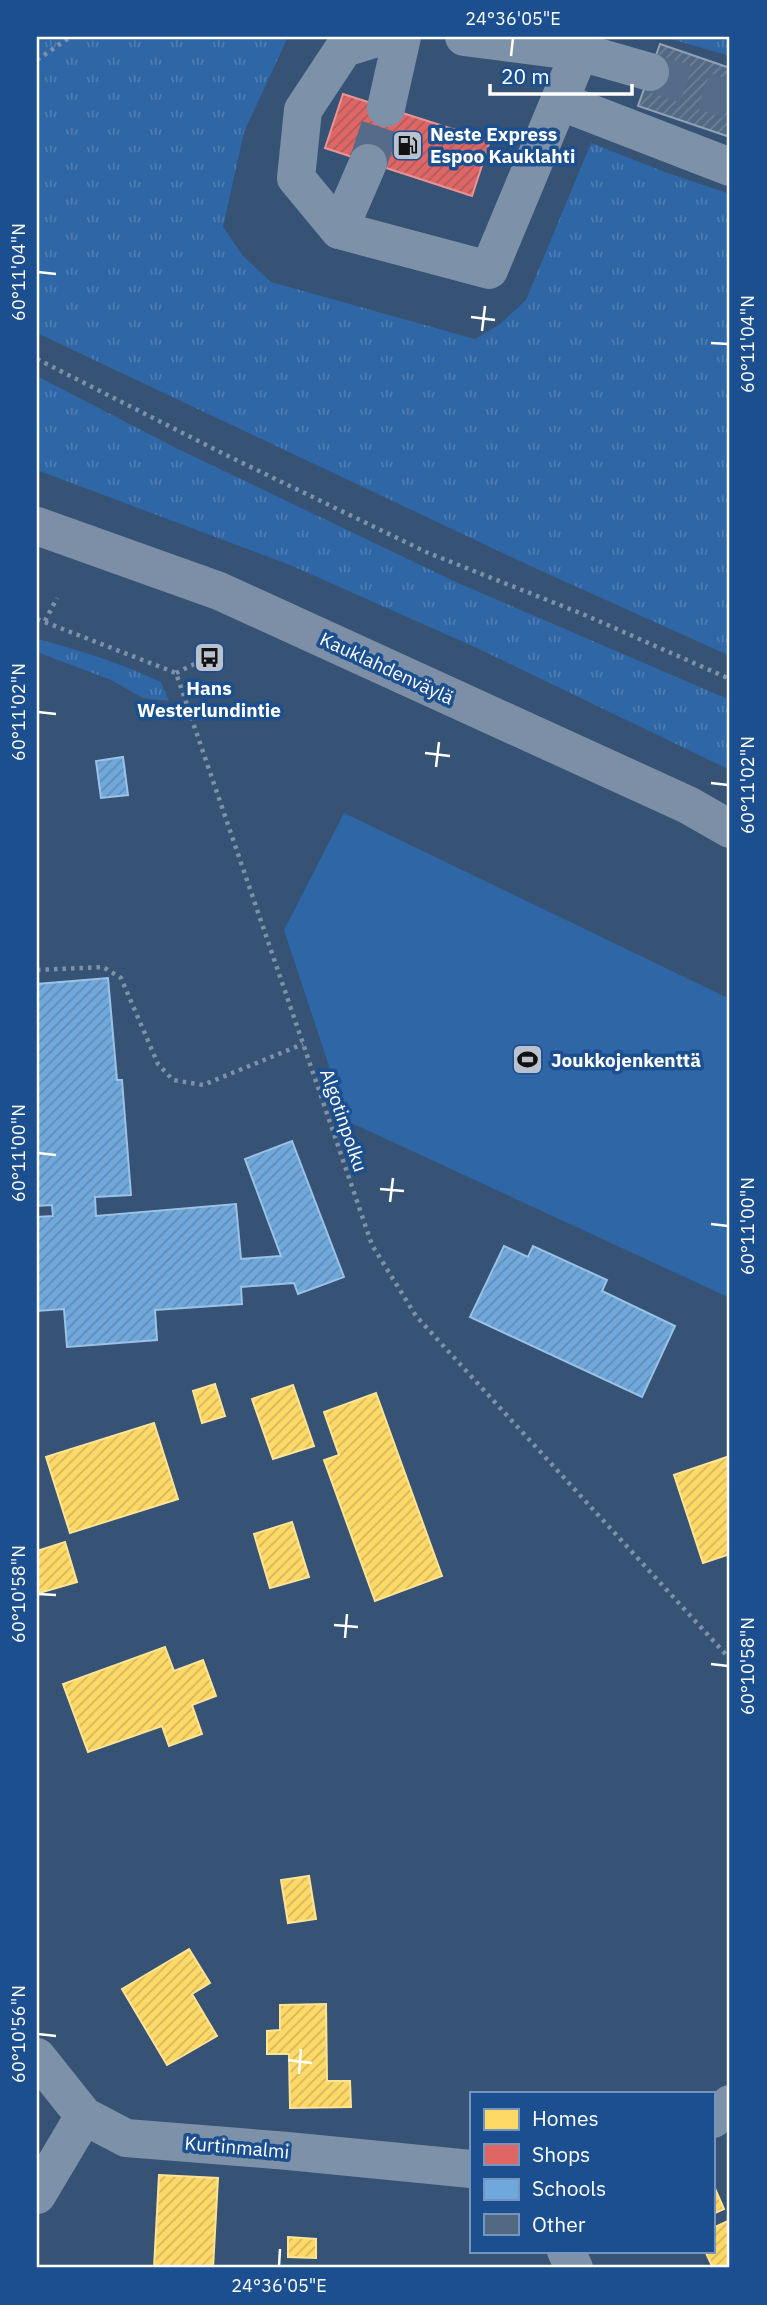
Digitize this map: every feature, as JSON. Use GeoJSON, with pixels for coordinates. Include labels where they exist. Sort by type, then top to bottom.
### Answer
{"type":"FeatureCollection","features":[{"type":"Feature","properties":{"kind":"main road","name":"Kauklahdenväylä"},"geometry":{"type":"LineString","coordinates":[[37,526],[219,591],[688,805],[730,829]]}},
{"type":"Feature","properties":{"kind":"street"},"geometry":{"type":"LineString","coordinates":[[380,37],[344,48],[303,110],[296,178],[339,230],[489,270],[583,44]]}},
{"type":"Feature","properties":{"kind":"street"},"geometry":{"type":"LineString","coordinates":[[386,108],[402,37]]}},
{"type":"Feature","properties":{"kind":"street"},"geometry":{"type":"LineString","coordinates":[[464,37],[583,44],[650,72]]}},
{"type":"Feature","properties":{"kind":"street"},"geometry":{"type":"LineString","coordinates":[[559,101],[730,167]]}},
{"type":"Feature","properties":{"kind":"street"},"geometry":{"type":"LineString","coordinates":[[339,230],[368,163]]}},
{"type":"Feature","properties":{"kind":"street","name":"Kurtinmalmi"},"geometry":{"type":"LineString","coordinates":[[37,2057],[84,2116],[126,2138],[470,2169]]}},
{"type":"Feature","properties":{"kind":"street"},"geometry":{"type":"LineString","coordinates":[[714,2118],[730,2104]]}},
{"type":"Feature","properties":{"kind":"street"},"geometry":{"type":"LineString","coordinates":[[37,2195],[84,2116]]}},
{"type":"Feature","properties":{"kind":"street"},"geometry":{"type":"LineString","coordinates":[[566,2252],[574,2268]]}},
{"type":"Feature","properties":{"kind":"path"},"geometry":{"type":"LineString","coordinates":[[37,60],[70,37]]}},
{"type":"Feature","properties":{"kind":"path"},"geometry":{"type":"LineString","coordinates":[[37,359],[426,552],[584,615],[730,679]]}},
{"type":"Feature","properties":{"kind":"path"},"geometry":{"type":"LineString","coordinates":[[45,621],[57,598]]}},
{"type":"Feature","properties":{"kind":"path"},"geometry":{"type":"LineString","coordinates":[[37,619],[176,673],[209,656]]}},
{"type":"Feature","properties":{"kind":"path","name":"Algotinpolku"},"geometry":{"type":"LineString","coordinates":[[176,673],[372,1245],[416,1316],[730,1659]]}},
{"type":"Feature","properties":{"kind":"path"},"geometry":{"type":"LineString","coordinates":[[37,970],[103,967],[121,978],[158,1064],[173,1080],[203,1085],[303,1044]]}},
{"type":"Feature","properties":{"kind":"green space"},"geometry":{"type":"Polygon","coordinates":[[[37,37],[288,37],[244,132],[223,227],[243,256],[271,282],[475,339],[500,324],[526,300],[591,143],[730,194],[730,656],[526,564],[37,333],[37,37]]]}},
{"type":"Feature","properties":{"kind":"green space"},"geometry":{"type":"Polygon","coordinates":[[[664,37],[730,37],[730,56],[664,37]]]}},
{"type":"Feature","properties":{"kind":"green space"},"geometry":{"type":"Polygon","coordinates":[[[37,376],[178,449],[458,583],[730,700],[730,770],[477,648],[290,565],[37,470],[37,376]]]}},
{"type":"Feature","properties":{"kind":"green space"},"geometry":{"type":"Polygon","coordinates":[[[37,639],[100,658],[161,682],[169,701],[143,698],[111,680],[37,652],[37,639]]]}},
{"type":"Feature","properties":{"kind":"green space","name":"Joukkojenkenttä"},"geometry":{"type":"Polygon","coordinates":[[[344,813],[730,999],[730,1298],[347,1121],[284,930],[344,813]]]}},
{"type":"Feature","properties":{"kind":"building: Homes"},"geometry":{"type":"Polygon","coordinates":[[[215,1384],[225,1416],[202,1423],[193,1391],[215,1384]]]}},
{"type":"Feature","properties":{"kind":"building: Homes"},"geometry":{"type":"Polygon","coordinates":[[[293,1385],[314,1446],[273,1459],[252,1399],[293,1385]]]}},
{"type":"Feature","properties":{"kind":"building: Homes"},"geometry":{"type":"Polygon","coordinates":[[[376,1393],[442,1576],[375,1601],[324,1460],[339,1455],[324,1412],[376,1393]]]}},
{"type":"Feature","properties":{"kind":"building: Homes"},"geometry":{"type":"Polygon","coordinates":[[[154,1423],[178,1499],[70,1533],[46,1457],[154,1423]]]}},
{"type":"Feature","properties":{"kind":"building: Homes"},"geometry":{"type":"Polygon","coordinates":[[[730,1456],[730,1554],[703,1563],[674,1475],[730,1456]]]}},
{"type":"Feature","properties":{"kind":"building: Homes"},"geometry":{"type":"Polygon","coordinates":[[[292,1522],[309,1577],[270,1588],[254,1534],[292,1522]]]}},
{"type":"Feature","properties":{"kind":"building: Homes"},"geometry":{"type":"Polygon","coordinates":[[[65,1542],[77,1582],[39,1593],[37,1551],[65,1542]]]}},
{"type":"Feature","properties":{"kind":"building: Homes"},"geometry":{"type":"Polygon","coordinates":[[[165,1647],[174,1671],[203,1660],[216,1696],[192,1705],[202,1734],[169,1746],[162,1726],[88,1752],[63,1684],[165,1647]]]}},
{"type":"Feature","properties":{"kind":"building: Homes"},"geometry":{"type":"Polygon","coordinates":[[[309,1876],[316,1919],[288,1923],[281,1880],[309,1876]]]}},
{"type":"Feature","properties":{"kind":"building: Homes"},"geometry":{"type":"Polygon","coordinates":[[[189,1949],[210,1983],[192,1994],[217,2036],[167,2065],[122,1989],[189,1949]]]}},
{"type":"Feature","properties":{"kind":"building: Homes"},"geometry":{"type":"Polygon","coordinates":[[[326,2004],[327,2081],[350,2081],[351,2107],[290,2108],[289,2054],[267,2054],[267,2031],[280,2030],[280,2005],[326,2004]]]}},
{"type":"Feature","properties":{"kind":"building: Homes"},"geometry":{"type":"Polygon","coordinates":[[[159,2175],[218,2178],[213,2268],[154,2268],[159,2175]]]}},
{"type":"Feature","properties":{"kind":"building: Homes"},"geometry":{"type":"Polygon","coordinates":[[[714,2186],[724,2209],[714,2214],[714,2186]]]}},
{"type":"Feature","properties":{"kind":"building: Homes"},"geometry":{"type":"Polygon","coordinates":[[[730,2220],[730,2268],[713,2268],[705,2252],[714,2252],[714,2228],[730,2220]]]}},
{"type":"Feature","properties":{"kind":"building: Homes"},"geometry":{"type":"Polygon","coordinates":[[[288,2237],[316,2239],[316,2258],[288,2257],[288,2237]]]}},
{"type":"Feature","properties":{"kind":"building: Shops","name":"Neste Express Espoo Kauklahti"},"geometry":{"type":"Polygon","coordinates":[[[343,94],[490,141],[472,196],[325,148],[343,94]]]}},
{"type":"Feature","properties":{"kind":"building: Schools"},"geometry":{"type":"Polygon","coordinates":[[[123,757],[128,795],[101,798],[96,761],[123,757]]]}},
{"type":"Feature","properties":{"kind":"building: Schools"},"geometry":{"type":"Polygon","coordinates":[[[108,978],[117,1080],[122,1080],[131,1195],[95,1197],[96,1216],[236,1204],[241,1259],[281,1256],[245,1159],[292,1141],[344,1277],[298,1294],[294,1283],[241,1287],[242,1304],[155,1310],[157,1340],[67,1347],[64,1309],[37,1311],[37,1217],[53,1216],[52,1205],[37,1206],[37,984],[108,978]]]}},
{"type":"Feature","properties":{"kind":"building: Schools"},"geometry":{"type":"Polygon","coordinates":[[[504,1246],[528,1257],[533,1246],[607,1280],[602,1291],[675,1326],[642,1397],[470,1317],[504,1246]]]}},
{"type":"Feature","properties":{"kind":"building: Other"},"geometry":{"type":"Polygon","coordinates":[[[660,44],[730,68],[730,137],[638,106],[660,44]]]}},
{"type":"Feature","properties":{"kind":"tunnel"},"geometry":{"type":"LineString","coordinates":[[650,72],[730,100]]}},
{"type":"Feature","properties":{"kind":"tunnel"},"geometry":{"type":"LineString","coordinates":[[368,163],[386,108]]}},
{"type":"Feature","properties":{"kind":"place","name":"Neste Express Espoo Kauklahti"},"geometry":{"type":"Point","coordinates":[407,145]}},
{"type":"Feature","properties":{"kind":"place","name":"Hans Westerlundintie"},"geometry":{"type":"Point","coordinates":[209,657]}},
{"type":"Feature","properties":{"kind":"place","name":"Joukkojenkenttä"},"geometry":{"type":"Point","coordinates":[528,1060]}}]}
